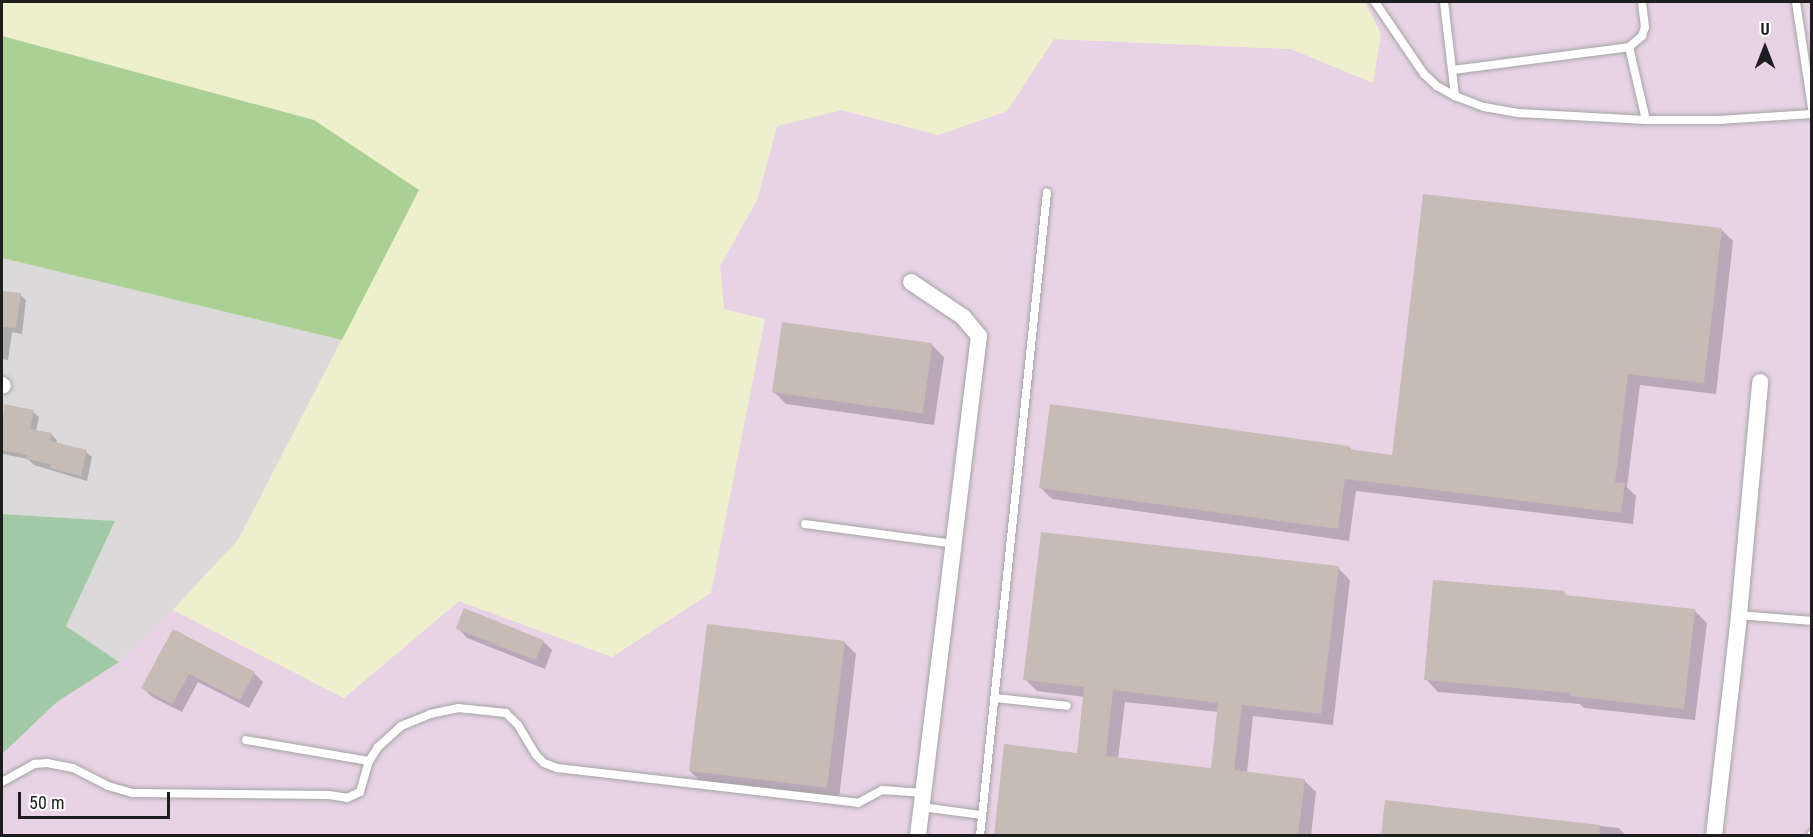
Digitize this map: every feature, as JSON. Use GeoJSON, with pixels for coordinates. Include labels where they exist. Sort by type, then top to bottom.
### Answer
{"type":"FeatureCollection","features":[{"type":"Feature","properties":{"kind":"street"},"geometry":{"type":"LineString","coordinates":[[911,282],[963,317],[979,336],[918,836]]}},
{"type":"Feature","properties":{"kind":"street"},"geometry":{"type":"LineString","coordinates":[[1714,836],[1739,615],[1760,382]]}},
{"type":"Feature","properties":{"kind":"lane"},"geometry":{"type":"LineString","coordinates":[[1375,2],[1424,74],[1437,86],[1455,96],[1484,107],[1519,113],[1646,120],[1719,120],[1812,114]]}},
{"type":"Feature","properties":{"kind":"lane"},"geometry":{"type":"LineString","coordinates":[[1444,2],[1455,96]]}},
{"type":"Feature","properties":{"kind":"lane"},"geometry":{"type":"LineString","coordinates":[[1453,70],[1629,46],[1642,36],[1645,27],[1642,2]]}},
{"type":"Feature","properties":{"kind":"lane"},"geometry":{"type":"LineString","coordinates":[[1796,2],[1812,108]]}},
{"type":"Feature","properties":{"kind":"lane"},"geometry":{"type":"LineString","coordinates":[[1629,46],[1646,120]]}},
{"type":"Feature","properties":{"kind":"lane"},"geometry":{"type":"LineString","coordinates":[[980,836],[1047,192]]}},
{"type":"Feature","properties":{"kind":"lane"},"geometry":{"type":"LineString","coordinates":[[805,524],[954,544]]}},
{"type":"Feature","properties":{"kind":"lane"},"geometry":{"type":"LineString","coordinates":[[1739,615],[1812,621]]}},
{"type":"Feature","properties":{"kind":"lane"},"geometry":{"type":"LineString","coordinates":[[994,698],[1066,706]]}},
{"type":"Feature","properties":{"kind":"lane"},"geometry":{"type":"LineString","coordinates":[[2,782],[35,764],[47,763],[73,768],[108,786],[133,793],[329,795],[347,798],[360,792],[369,761],[378,747],[401,726],[430,714],[458,708],[506,713],[518,725],[536,755],[544,763],[557,768],[858,803],[882,790],[982,815]]}},
{"type":"Feature","properties":{"kind":"lane"},"geometry":{"type":"LineString","coordinates":[[246,740],[369,761]]}},
{"type":"Feature","properties":{"kind":"shaded area"},"geometry":{"type":"Polygon","coordinates":[[[1365,2],[1811,2],[1811,835],[2,836],[2,754],[57,702],[119,662],[173,610],[344,698],[459,601],[612,657],[765,320],[724,309],[720,266],[757,200],[777,126],[842,110],[938,135],[1007,111],[1054,39],[1291,49],[1372,82],[1381,34],[1365,2]]]}},
{"type":"Feature","properties":{"kind":"shaded area"},"geometry":{"type":"Polygon","coordinates":[[[2,258],[342,340],[238,540],[173,610],[119,662],[66,626],[114,521],[2,514],[2,258]]]}},
{"type":"Feature","properties":{"kind":"green space"},"geometry":{"type":"Polygon","coordinates":[[[2,2],[1365,2],[1381,34],[1373,83],[1291,49],[1054,39],[1007,111],[938,135],[842,110],[777,126],[757,200],[720,266],[724,309],[765,319],[711,593],[612,657],[459,601],[344,698],[173,610],[238,540],[419,190],[314,120],[2,36],[2,2]]]}},
{"type":"Feature","properties":{"kind":"green space"},"geometry":{"type":"Polygon","coordinates":[[[2,36],[314,120],[419,190],[342,340],[2,258],[2,36]]]}},
{"type":"Feature","properties":{"kind":"green space"},"geometry":{"type":"Polygon","coordinates":[[[2,514],[115,521],[66,626],[119,662],[57,702],[2,754],[2,514]]]}},
{"type":"Feature","properties":{"kind":"building"},"geometry":{"type":"Polygon","coordinates":[[[1423,194],[1722,228],[1704,383],[1628,374],[1615,482],[1625,483],[1621,513],[1345,479],[1338,529],[1039,488],[1050,404],[1349,446],[1349,449],[1392,455],[1423,194]]]}},
{"type":"Feature","properties":{"kind":"building"},"geometry":{"type":"Polygon","coordinates":[[[2,291],[21,293],[16,328],[2,327],[2,291]]]}},
{"type":"Feature","properties":{"kind":"building"},"geometry":{"type":"Polygon","coordinates":[[[782,322],[933,343],[923,413],[772,392],[782,322]]]}},
{"type":"Feature","properties":{"kind":"building"},"geometry":{"type":"Polygon","coordinates":[[[4,404],[34,410],[30,429],[52,433],[50,441],[87,450],[81,476],[50,468],[51,464],[26,459],[27,455],[2,450],[4,404]]]}},
{"type":"Feature","properties":{"kind":"building"},"geometry":{"type":"Polygon","coordinates":[[[1041,532],[1339,566],[1321,714],[1242,705],[1234,770],[1305,779],[1298,836],[994,836],[1004,744],[1077,753],[1084,687],[1023,680],[1041,532]],[[1113,690],[1106,756],[1211,768],[1218,703],[1113,690]]]}},
{"type":"Feature","properties":{"kind":"building"},"geometry":{"type":"Polygon","coordinates":[[[1433,580],[1565,591],[1565,595],[1695,609],[1684,709],[1570,696],[1570,693],[1424,680],[1433,580]]]}},
{"type":"Feature","properties":{"kind":"building"},"geometry":{"type":"Polygon","coordinates":[[[464,608],[544,640],[535,661],[456,628],[464,608]]]}},
{"type":"Feature","properties":{"kind":"building"},"geometry":{"type":"Polygon","coordinates":[[[707,624],[845,641],[827,788],[689,771],[707,624]]]}},
{"type":"Feature","properties":{"kind":"building"},"geometry":{"type":"Polygon","coordinates":[[[173,629],[255,672],[240,700],[189,674],[172,704],[141,688],[173,629]]]}},
{"type":"Feature","properties":{"kind":"building"},"geometry":{"type":"Polygon","coordinates":[[[1385,800],[1600,825],[1599,836],[1381,836],[1385,800]]]}}]}
